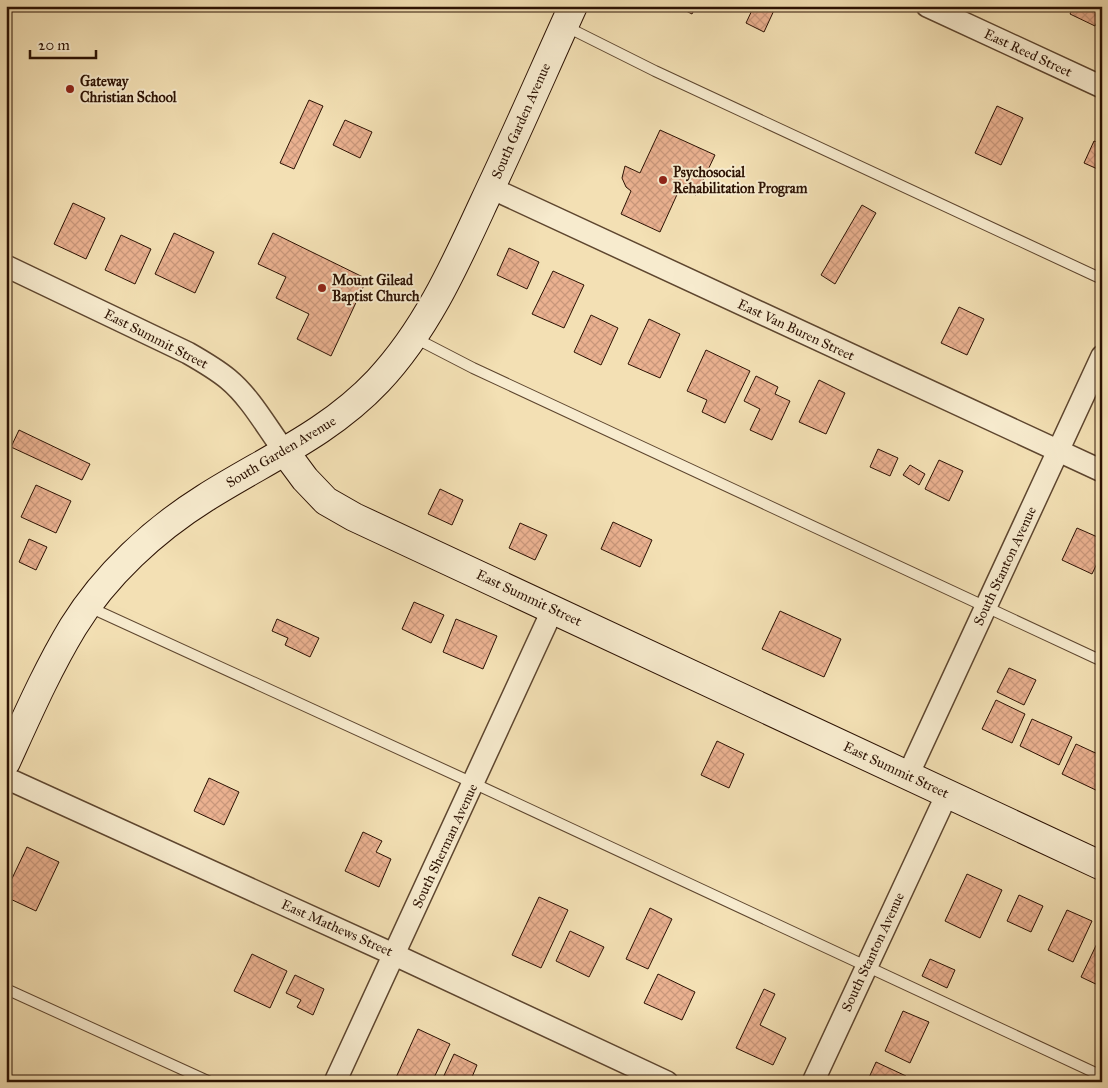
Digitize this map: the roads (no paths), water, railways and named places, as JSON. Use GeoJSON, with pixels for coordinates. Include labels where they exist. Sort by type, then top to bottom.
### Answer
{"type":"FeatureCollection","features":[{"type":"Feature","properties":{"kind":"street","name":"East Reed Street"},"geometry":{"type":"LineString","coordinates":[[927,6],[1102,87]]}},
{"type":"Feature","properties":{"kind":"street","name":"South Garden Avenue"},"geometry":{"type":"LineString","coordinates":[[6,762],[52,664],[75,625],[127,561],[152,537],[182,513],[318,432],[352,407],[386,373],[414,337],[441,290],[491,188],[568,16]]}},
{"type":"Feature","properties":{"kind":"street","name":"East Van Buren Street"},"geometry":{"type":"LineString","coordinates":[[491,188],[1102,471]]}},
{"type":"Feature","properties":{"kind":"street","name":"East Summit Street"},"geometry":{"type":"LineString","coordinates":[[6,266],[188,353],[212,367],[229,380],[243,395],[319,494],[337,508],[1102,866]]}},
{"type":"Feature","properties":{"kind":"street","name":"South Stanton Avenue"},"geometry":{"type":"LineString","coordinates":[[908,776],[1102,356]]}},
{"type":"Feature","properties":{"kind":"street","name":"South Sherman Avenue"},"geometry":{"type":"LineString","coordinates":[[335,1082],[553,610]]}},
{"type":"Feature","properties":{"kind":"street","name":"East Mathews Street"},"geometry":{"type":"LineString","coordinates":[[6,778],[667,1082]]}},
{"type":"Feature","properties":{"kind":"street","name":"South Stanton Avenue"},"geometry":{"type":"LineString","coordinates":[[813,1082],[947,794]]}},
{"type":"Feature","properties":{"kind":"lane"},"geometry":{"type":"LineString","coordinates":[[568,16],[655,71],[1102,280]]}},
{"type":"Feature","properties":{"kind":"lane"},"geometry":{"type":"LineString","coordinates":[[414,337],[473,368],[1102,662]]}},
{"type":"Feature","properties":{"kind":"lane"},"geometry":{"type":"LineString","coordinates":[[88,607],[473,783],[1102,1076]]}},
{"type":"Feature","properties":{"kind":"lane"},"geometry":{"type":"LineString","coordinates":[[6,989],[210,1082]]}},
{"type":"Feature","properties":{"kind":"place","name":"Gateway Christian School"},"geometry":{"type":"Point","coordinates":[70,89]}},
{"type":"Feature","properties":{"kind":"place","name":"Psychosocial Rehabilitation Program"},"geometry":{"type":"Point","coordinates":[663,180]}},
{"type":"Feature","properties":{"kind":"place","name":"Mount Gilead Baptist Church"},"geometry":{"type":"Point","coordinates":[322,288]}}]}
